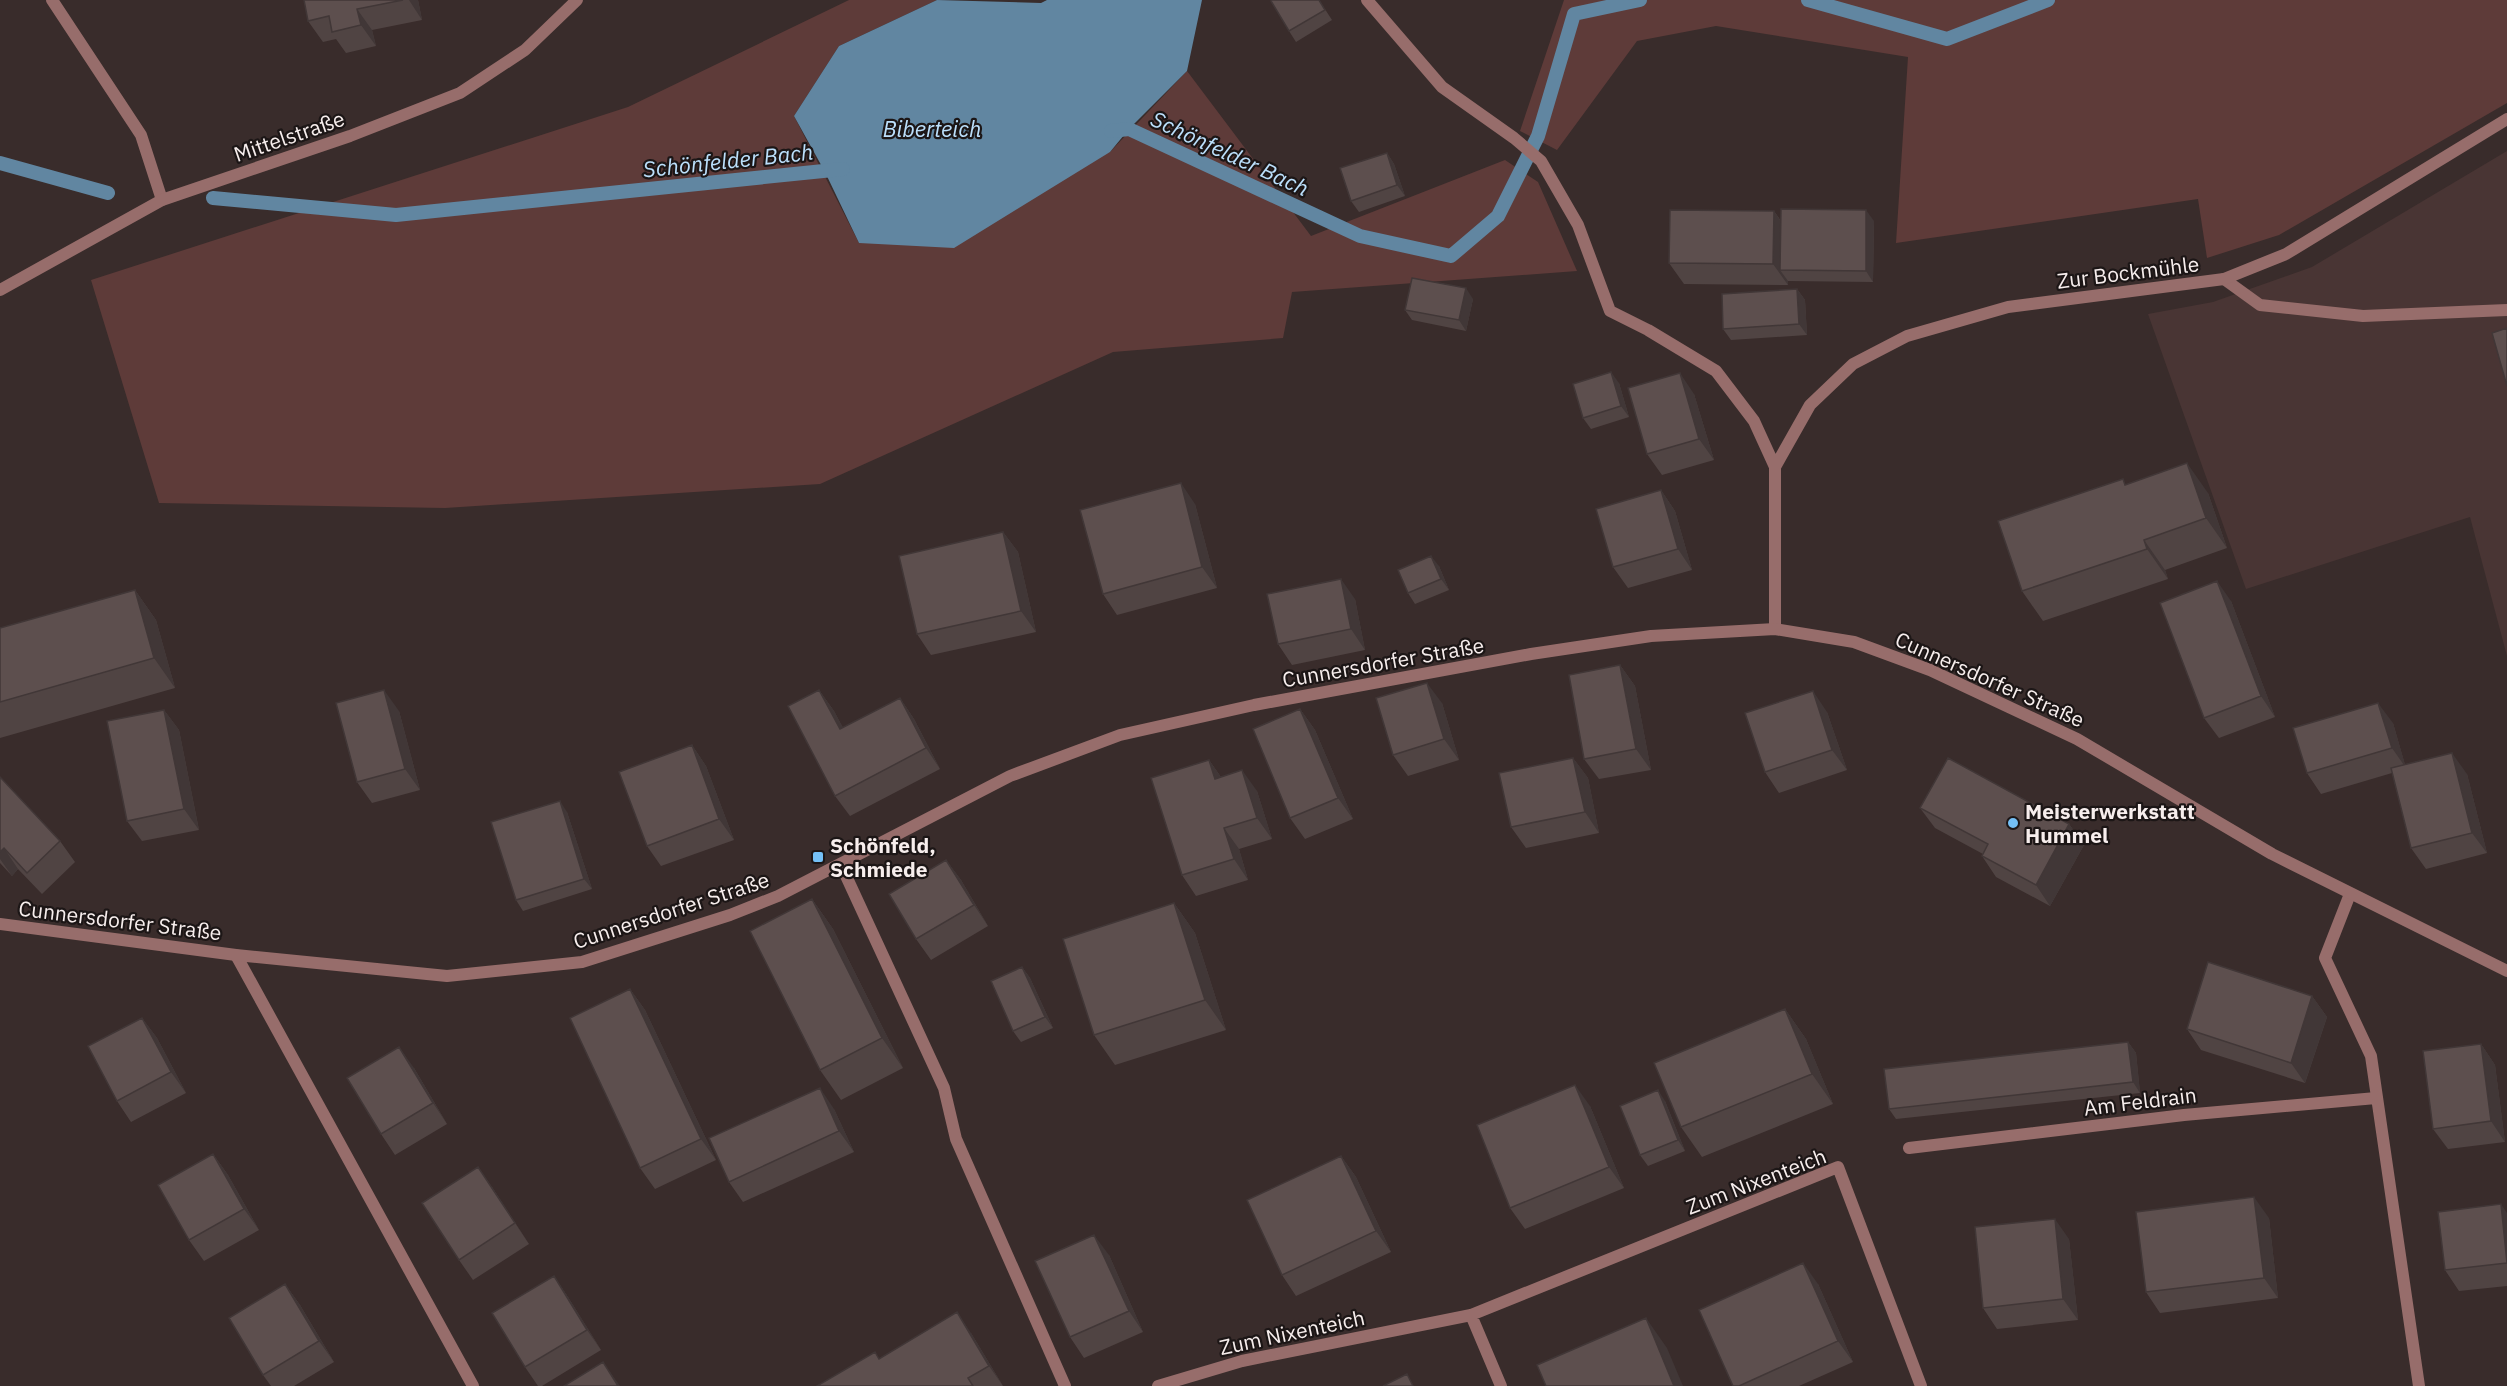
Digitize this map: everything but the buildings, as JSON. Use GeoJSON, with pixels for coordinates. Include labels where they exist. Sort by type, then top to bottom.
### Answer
{"type":"FeatureCollection","features":[{"type":"Feature","properties":{"kind":"street"},"geometry":{"type":"LineString","coordinates":[[52,0],[141,135],[162,200]]}},
{"type":"Feature","properties":{"kind":"street","name":"Mittelstraße"},"geometry":{"type":"LineString","coordinates":[[0,290],[162,200],[350,136],[460,93],[525,50],[577,0]]}},
{"type":"Feature","properties":{"kind":"street","name":"Zur Bockmühle"},"geometry":{"type":"LineString","coordinates":[[1367,0],[1442,87],[1514,138],[1541,161],[1578,225],[1610,311],[1716,370],[1754,421],[1775,467],[1775,629]]}},
{"type":"Feature","properties":{"kind":"street","name":"Zur Bockmühle"},"geometry":{"type":"LineString","coordinates":[[1775,467],[1810,405],[1852,364],[1907,336],[2008,307],[2224,279],[2286,254],[2507,119]]}},
{"type":"Feature","properties":{"kind":"street"},"geometry":{"type":"LineString","coordinates":[[2224,279],[2260,305],[2363,316],[2507,310]]}},
{"type":"Feature","properties":{"kind":"street","name":"Cunnersdorfer Straße"},"geometry":{"type":"LineString","coordinates":[[0,924],[236,955],[447,976],[582,962],[730,915],[778,896],[1010,776],[1120,735],[1254,705],[1531,654],[1651,636],[1775,629],[1854,642],[1930,670],[2077,739],[2272,854],[2507,971]]}},
{"type":"Feature","properties":{"kind":"street"},"geometry":{"type":"LineString","coordinates":[[841,865],[944,1088],[956,1139],[1065,1386]]}},
{"type":"Feature","properties":{"kind":"street"},"geometry":{"type":"LineString","coordinates":[[2350,894],[2325,958],[2371,1056],[2419,1386]]}},
{"type":"Feature","properties":{"kind":"street","name":"Cunnersdorfer Straße"},"geometry":{"type":"LineString","coordinates":[[236,955],[472,1386]]}},
{"type":"Feature","properties":{"kind":"street","name":"Am Feldrain"},"geometry":{"type":"LineString","coordinates":[[1909,1148],[2184,1115],[2376,1098]]}},
{"type":"Feature","properties":{"kind":"street","name":"Zum Nixenteich"},"geometry":{"type":"LineString","coordinates":[[1158,1386],[1242,1361],[1471,1314],[1838,1167],[1921,1386]]}},
{"type":"Feature","properties":{"kind":"street"},"geometry":{"type":"LineString","coordinates":[[1471,1314],[1500,1386]]}},
{"type":"Feature","properties":{"kind":"shaded area"},"geometry":{"type":"Polygon","coordinates":[[[849,0],[937,0],[839,46],[794,116],[859,243],[1110,152],[1187,71],[1311,236],[1505,160],[1538,182],[1577,271],[1292,292],[1283,338],[1113,352],[820,484],[445,508],[159,503],[91,280],[628,107],[849,0]]]}},
{"type":"Feature","properties":{"kind":"shaded area"},"geometry":{"type":"Polygon","coordinates":[[[1564,0],[2507,0],[2507,103],[2279,235],[2207,258],[2198,199],[1896,243],[1908,57],[1716,26],[1637,41],[1557,150],[1520,131],[1564,0]]]}},
{"type":"Feature","properties":{"kind":"shaded area"},"geometry":{"type":"Polygon","coordinates":[[[2507,151],[2507,656],[2470,517],[2246,589],[2148,314],[2213,302],[2312,267],[2507,151]]]}},
{"type":"Feature","properties":{"kind":"water","name":"Biberteich"},"geometry":{"type":"Polygon","coordinates":[[[937,0],[1041,3],[1047,0],[1202,0],[1187,71],[1129,129],[1110,152],[954,248],[859,243],[825,172],[794,116],[839,46],[937,0]]]}},
{"type":"Feature","properties":{"kind":"waterway","name":"Schönfelder Bach"},"geometry":{"type":"LineString","coordinates":[[1111,131],[1129,129],[1360,236],[1451,256],[1498,216],[1538,136],[1574,14],[1640,0]]}},
{"type":"Feature","properties":{"kind":"waterway","name":"Schönfelder Bach"},"geometry":{"type":"LineString","coordinates":[[1808,0],[1947,39],[2048,0]]}},
{"type":"Feature","properties":{"kind":"waterway","name":"Schönfelder Bach"},"geometry":{"type":"LineString","coordinates":[[0,163],[108,193]]}},
{"type":"Feature","properties":{"kind":"waterway","name":"Schönfelder Bach"},"geometry":{"type":"LineString","coordinates":[[213,198],[396,215],[843,169]]}},
{"type":"Feature","properties":{"kind":"place","name":"Meisterwerkstatt Hummel"},"geometry":{"type":"Point","coordinates":[2013,823]}},
{"type":"Feature","properties":{"kind":"place","name":"Schönfeld, Schmiede"},"geometry":{"type":"Point","coordinates":[818,857]}}]}
